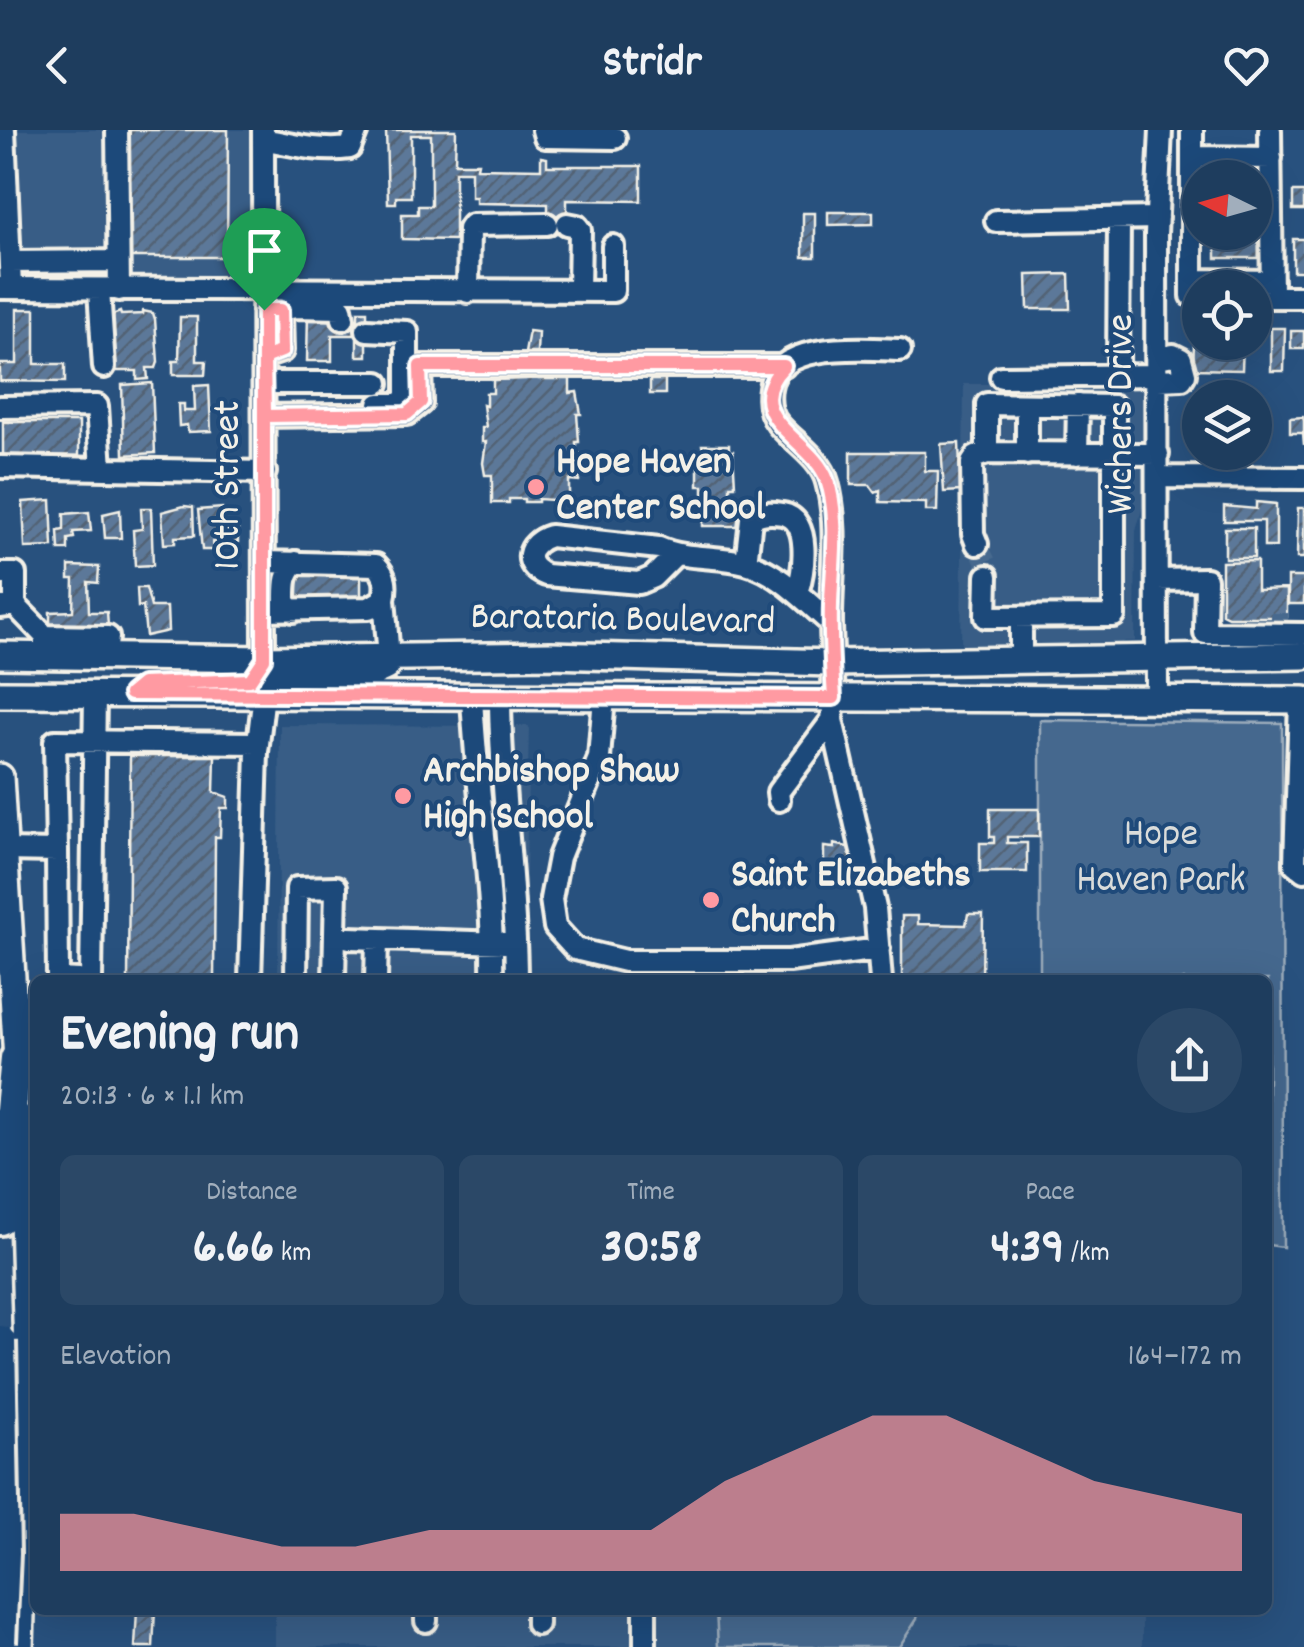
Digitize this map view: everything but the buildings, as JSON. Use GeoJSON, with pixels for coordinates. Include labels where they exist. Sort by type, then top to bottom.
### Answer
{"type":"FeatureCollection","features":[{"type":"Feature","properties":{"kind":"highway"},"geometry":{"type":"LineString","coordinates":[[0,1219],[26,1058]]}},
{"type":"Feature","properties":{"kind":"highway"},"geometry":{"type":"LineString","coordinates":[[0,1341],[4,1554],[10,1631]]}},
{"type":"Feature","properties":{"kind":"main road","name":"Barataria Boulevard"},"geometry":{"type":"LineString","coordinates":[[0,655],[45,646],[106,656],[264,659],[551,655],[832,663],[1304,656]]}},
{"type":"Feature","properties":{"kind":"main road"},"geometry":{"type":"LineString","coordinates":[[264,694],[272,679],[369,675],[386,667],[389,657]]}},
{"type":"Feature","properties":{"kind":"main road"},"geometry":{"type":"LineString","coordinates":[[130,694],[142,684],[250,680],[264,659]]}},
{"type":"Feature","properties":{"kind":"main road","name":"Barataria Boulevard"},"geometry":{"type":"LineString","coordinates":[[0,694],[604,697],[833,709],[1157,698],[1302,700]]}},
{"type":"Feature","properties":{"kind":"main road"},"geometry":{"type":"LineString","coordinates":[[0,778],[4,850],[24,1004],[30,1194]]}},
{"type":"Feature","properties":{"kind":"main road"},"geometry":{"type":"LineString","coordinates":[[10,1631],[29,1571],[26,1492],[30,1407]]}},
{"type":"Feature","properties":{"kind":"main road"},"geometry":{"type":"LineString","coordinates":[[0,1530],[26,1492]]}},
{"type":"Feature","properties":{"kind":"main road"},"geometry":{"type":"LineString","coordinates":[[0,1599],[10,1631],[20,1647]]}},
{"type":"Feature","properties":{"kind":"street"},"geometry":{"type":"LineString","coordinates":[[4,130],[10,262],[6,288],[109,290],[341,308],[342,318]]}},
{"type":"Feature","properties":{"kind":"street"},"geometry":{"type":"LineString","coordinates":[[104,367],[109,290],[118,261],[118,130]]}},
{"type":"Feature","properties":{"kind":"street"},"geometry":{"type":"LineString","coordinates":[[263,134],[314,150],[333,150],[350,148],[357,130]]}},
{"type":"Feature","properties":{"kind":"street"},"geometry":{"type":"LineString","coordinates":[[543,130],[545,137],[614,138]]}},
{"type":"Feature","properties":{"kind":"street","name":"Wichers Drive"},"geometry":{"type":"LineString","coordinates":[[1157,698],[1157,218],[1162,130]]}},
{"type":"Feature","properties":{"kind":"street"},"geometry":{"type":"LineString","coordinates":[[1192,130],[1195,270]]}},
{"type":"Feature","properties":{"kind":"street"},"geometry":{"type":"LineString","coordinates":[[1267,270],[1270,130]]}},
{"type":"Feature","properties":{"kind":"street","name":"10th Street"},"geometry":{"type":"LineString","coordinates":[[263,134],[270,304],[264,358],[264,659]]}},
{"type":"Feature","properties":{"kind":"street"},"geometry":{"type":"LineString","coordinates":[[1192,157],[1271,158]]}},
{"type":"Feature","properties":{"kind":"street"},"geometry":{"type":"LineString","coordinates":[[996,221],[1157,218]]}},
{"type":"Feature","properties":{"kind":"street"},"geometry":{"type":"LineString","coordinates":[[1118,376],[1119,219]]}},
{"type":"Feature","properties":{"kind":"street"},"geometry":{"type":"LineString","coordinates":[[468,292],[472,225],[557,224],[580,230],[580,292]]}},
{"type":"Feature","properties":{"kind":"street"},"geometry":{"type":"LineString","coordinates":[[270,304],[468,292],[613,291],[613,246]]}},
{"type":"Feature","properties":{"kind":"street"},"geometry":{"type":"LineString","coordinates":[[10,262],[118,261]]}},
{"type":"Feature","properties":{"kind":"street"},"geometry":{"type":"LineString","coordinates":[[1272,292],[1304,297]]}},
{"type":"Feature","properties":{"kind":"street"},"geometry":{"type":"LineString","coordinates":[[1158,296],[1182,293]]}},
{"type":"Feature","properties":{"kind":"street"},"geometry":{"type":"LineString","coordinates":[[309,417],[342,406],[402,404],[407,395],[407,332],[367,330]]}},
{"type":"Feature","properties":{"kind":"street"},"geometry":{"type":"LineString","coordinates":[[881,975],[875,908],[833,709],[833,512],[826,477],[775,420],[768,402],[772,379],[789,360],[825,349],[900,350]]}},
{"type":"Feature","properties":{"kind":"street"},"geometry":{"type":"LineString","coordinates":[[265,416],[391,416],[413,412],[421,402],[420,366],[784,366]]}},
{"type":"Feature","properties":{"kind":"street"},"geometry":{"type":"LineString","coordinates":[[1001,377],[1118,376],[1158,371]]}},
{"type":"Feature","properties":{"kind":"street"},"geometry":{"type":"LineString","coordinates":[[264,382],[378,384]]}},
{"type":"Feature","properties":{"kind":"street"},"geometry":{"type":"LineString","coordinates":[[987,453],[987,404],[1114,406],[1114,616],[986,616],[987,576]]}},
{"type":"Feature","properties":{"kind":"street"},"geometry":{"type":"LineString","coordinates":[[1027,404],[1027,454]]}},
{"type":"Feature","properties":{"kind":"street"},"geometry":{"type":"LineString","coordinates":[[0,406],[98,406],[100,469]]}},
{"type":"Feature","properties":{"kind":"street"},"geometry":{"type":"LineString","coordinates":[[1077,454],[1078,406]]}},
{"type":"Feature","properties":{"kind":"street"},"geometry":{"type":"LineString","coordinates":[[977,544],[973,534],[972,462],[976,457],[987,453],[1158,454]]}},
{"type":"Feature","properties":{"kind":"street"},"geometry":{"type":"LineString","coordinates":[[0,467],[266,472]]}},
{"type":"Feature","properties":{"kind":"street"},"geometry":{"type":"LineString","coordinates":[[1158,478],[1304,478]]}},
{"type":"Feature","properties":{"kind":"street"},"geometry":{"type":"LineString","coordinates":[[746,563],[751,520],[773,512],[791,515],[799,522],[802,536],[797,593]]}},
{"type":"Feature","properties":{"kind":"street"},"geometry":{"type":"LineString","coordinates":[[675,555],[654,577],[639,583],[546,575],[536,571],[528,558],[537,540],[550,536],[746,563],[769,572],[831,622]]}},
{"type":"Feature","properties":{"kind":"street"},"geometry":{"type":"LineString","coordinates":[[265,562],[376,564],[386,582],[389,657]]}},
{"type":"Feature","properties":{"kind":"street"},"geometry":{"type":"LineString","coordinates":[[293,610],[285,602],[285,581],[286,572],[296,562]]}},
{"type":"Feature","properties":{"kind":"street"},"geometry":{"type":"LineString","coordinates":[[0,574],[15,574],[8,606],[45,646]]}},
{"type":"Feature","properties":{"kind":"street"},"geometry":{"type":"LineString","coordinates":[[1158,580],[1206,580],[1204,634],[1284,628]]}},
{"type":"Feature","properties":{"kind":"street"},"geometry":{"type":"LineString","coordinates":[[264,610],[368,608],[384,599]]}},
{"type":"Feature","properties":{"kind":"street"},"geometry":{"type":"LineString","coordinates":[[1021,618],[1021,658]]}},
{"type":"Feature","properties":{"kind":"street"},"geometry":{"type":"LineString","coordinates":[[92,975],[95,694]]}},
{"type":"Feature","properties":{"kind":"street"},"geometry":{"type":"LineString","coordinates":[[250,975],[258,743],[264,694]]}},
{"type":"Feature","properties":{"kind":"street"},"geometry":{"type":"LineString","coordinates":[[472,696],[475,765],[490,884],[492,975]]}},
{"type":"Feature","properties":{"kind":"street"},"geometry":{"type":"LineString","coordinates":[[500,696],[500,764],[516,905],[516,975]]}},
{"type":"Feature","properties":{"kind":"street"},"geometry":{"type":"LineString","coordinates":[[604,697],[600,758],[560,857],[551,899],[555,927],[575,950],[624,961],[789,961],[879,950]]}},
{"type":"Feature","properties":{"kind":"street"},"geometry":{"type":"LineString","coordinates":[[1302,700],[1295,864],[1304,871]]}},
{"type":"Feature","properties":{"kind":"street"},"geometry":{"type":"LineString","coordinates":[[779,800],[778,792],[808,756],[833,709]]}},
{"type":"Feature","properties":{"kind":"street"},"geometry":{"type":"LineString","coordinates":[[58,975],[55,741],[258,743]]}},
{"type":"Feature","properties":{"kind":"street"},"geometry":{"type":"LineString","coordinates":[[808,756],[842,758]]}},
{"type":"Feature","properties":{"kind":"street"},"geometry":{"type":"LineString","coordinates":[[4,850],[57,851]]}},
{"type":"Feature","properties":{"kind":"street"},"geometry":{"type":"LineString","coordinates":[[296,975],[297,888],[336,887],[334,975]]}},
{"type":"Feature","properties":{"kind":"street"},"geometry":{"type":"LineString","coordinates":[[349,938],[516,944]]}},
{"type":"Feature","properties":{"kind":"street"},"geometry":{"type":"LineString","coordinates":[[376,975],[377,939]]}},
{"type":"Feature","properties":{"kind":"street"},"geometry":{"type":"LineString","coordinates":[[644,1615],[645,1647]]}},
{"type":"Feature","properties":{"kind":"shaded area"},"geometry":{"type":"Polygon","coordinates":[[[0,130],[256,130],[257,287],[0,279],[0,130]]]}},
{"type":"Feature","properties":{"kind":"shaded area"},"geometry":{"type":"Polygon","coordinates":[[[964,384],[1143,384],[1143,506],[1136,531],[1135,641],[1125,641],[1118,647],[961,645],[964,384]]]}},
{"type":"Feature","properties":{"kind":"shaded area","name":"Archbishop Shaw High School"},"geometry":{"type":"Polygon","coordinates":[[[280,725],[529,726],[524,975],[278,975],[280,725]]]}},
{"type":"Feature","properties":{"kind":"shaded area"},"geometry":{"type":"Polygon","coordinates":[[[275,1615],[1142,1615],[1142,1647],[275,1647],[275,1615]]]}},
{"type":"Feature","properties":{"kind":"green space","name":"Hope Haven Park"},"geometry":{"type":"Polygon","coordinates":[[[1040,720],[1282,723],[1283,1247],[1272,1246],[1272,975],[1040,975],[1040,720]]]}},
{"type":"Feature","properties":{"kind":"green space"},"geometry":{"type":"Polygon","coordinates":[[[716,1615],[917,1615],[899,1647],[718,1647],[716,1615]]]}},
{"type":"Feature","properties":{"kind":"tunnel"},"geometry":{"type":"LineString","coordinates":[[977,544],[987,564],[987,576]]}},
{"type":"Feature","properties":{"kind":"tunnel"},"geometry":{"type":"LineString","coordinates":[[1271,623],[1288,623]]}},
{"type":"Feature","properties":{"kind":"place","name":"Hope Haven Center School"},"geometry":{"type":"Point","coordinates":[536,487]}},
{"type":"Feature","properties":{"kind":"place","name":"Archbishop Shaw High School"},"geometry":{"type":"Point","coordinates":[403,796]}},
{"type":"Feature","properties":{"kind":"place","name":"Saint Elizabeths Church"},"geometry":{"type":"Point","coordinates":[711,900]}},
{"type":"Feature","properties":{"kind":"route"},"geometry":{"type":"LineString","coordinates":[[264,310],[264,358],[264,382],[266,472],[264,659],[250,680],[142,684],[130,694],[834,698],[833,512],[826,477],[775,420],[768,402],[772,379],[784,366],[420,366],[421,402],[407,414],[265,416],[264,358],[282,351],[282,320],[281,310],[264,310]]}}]}
